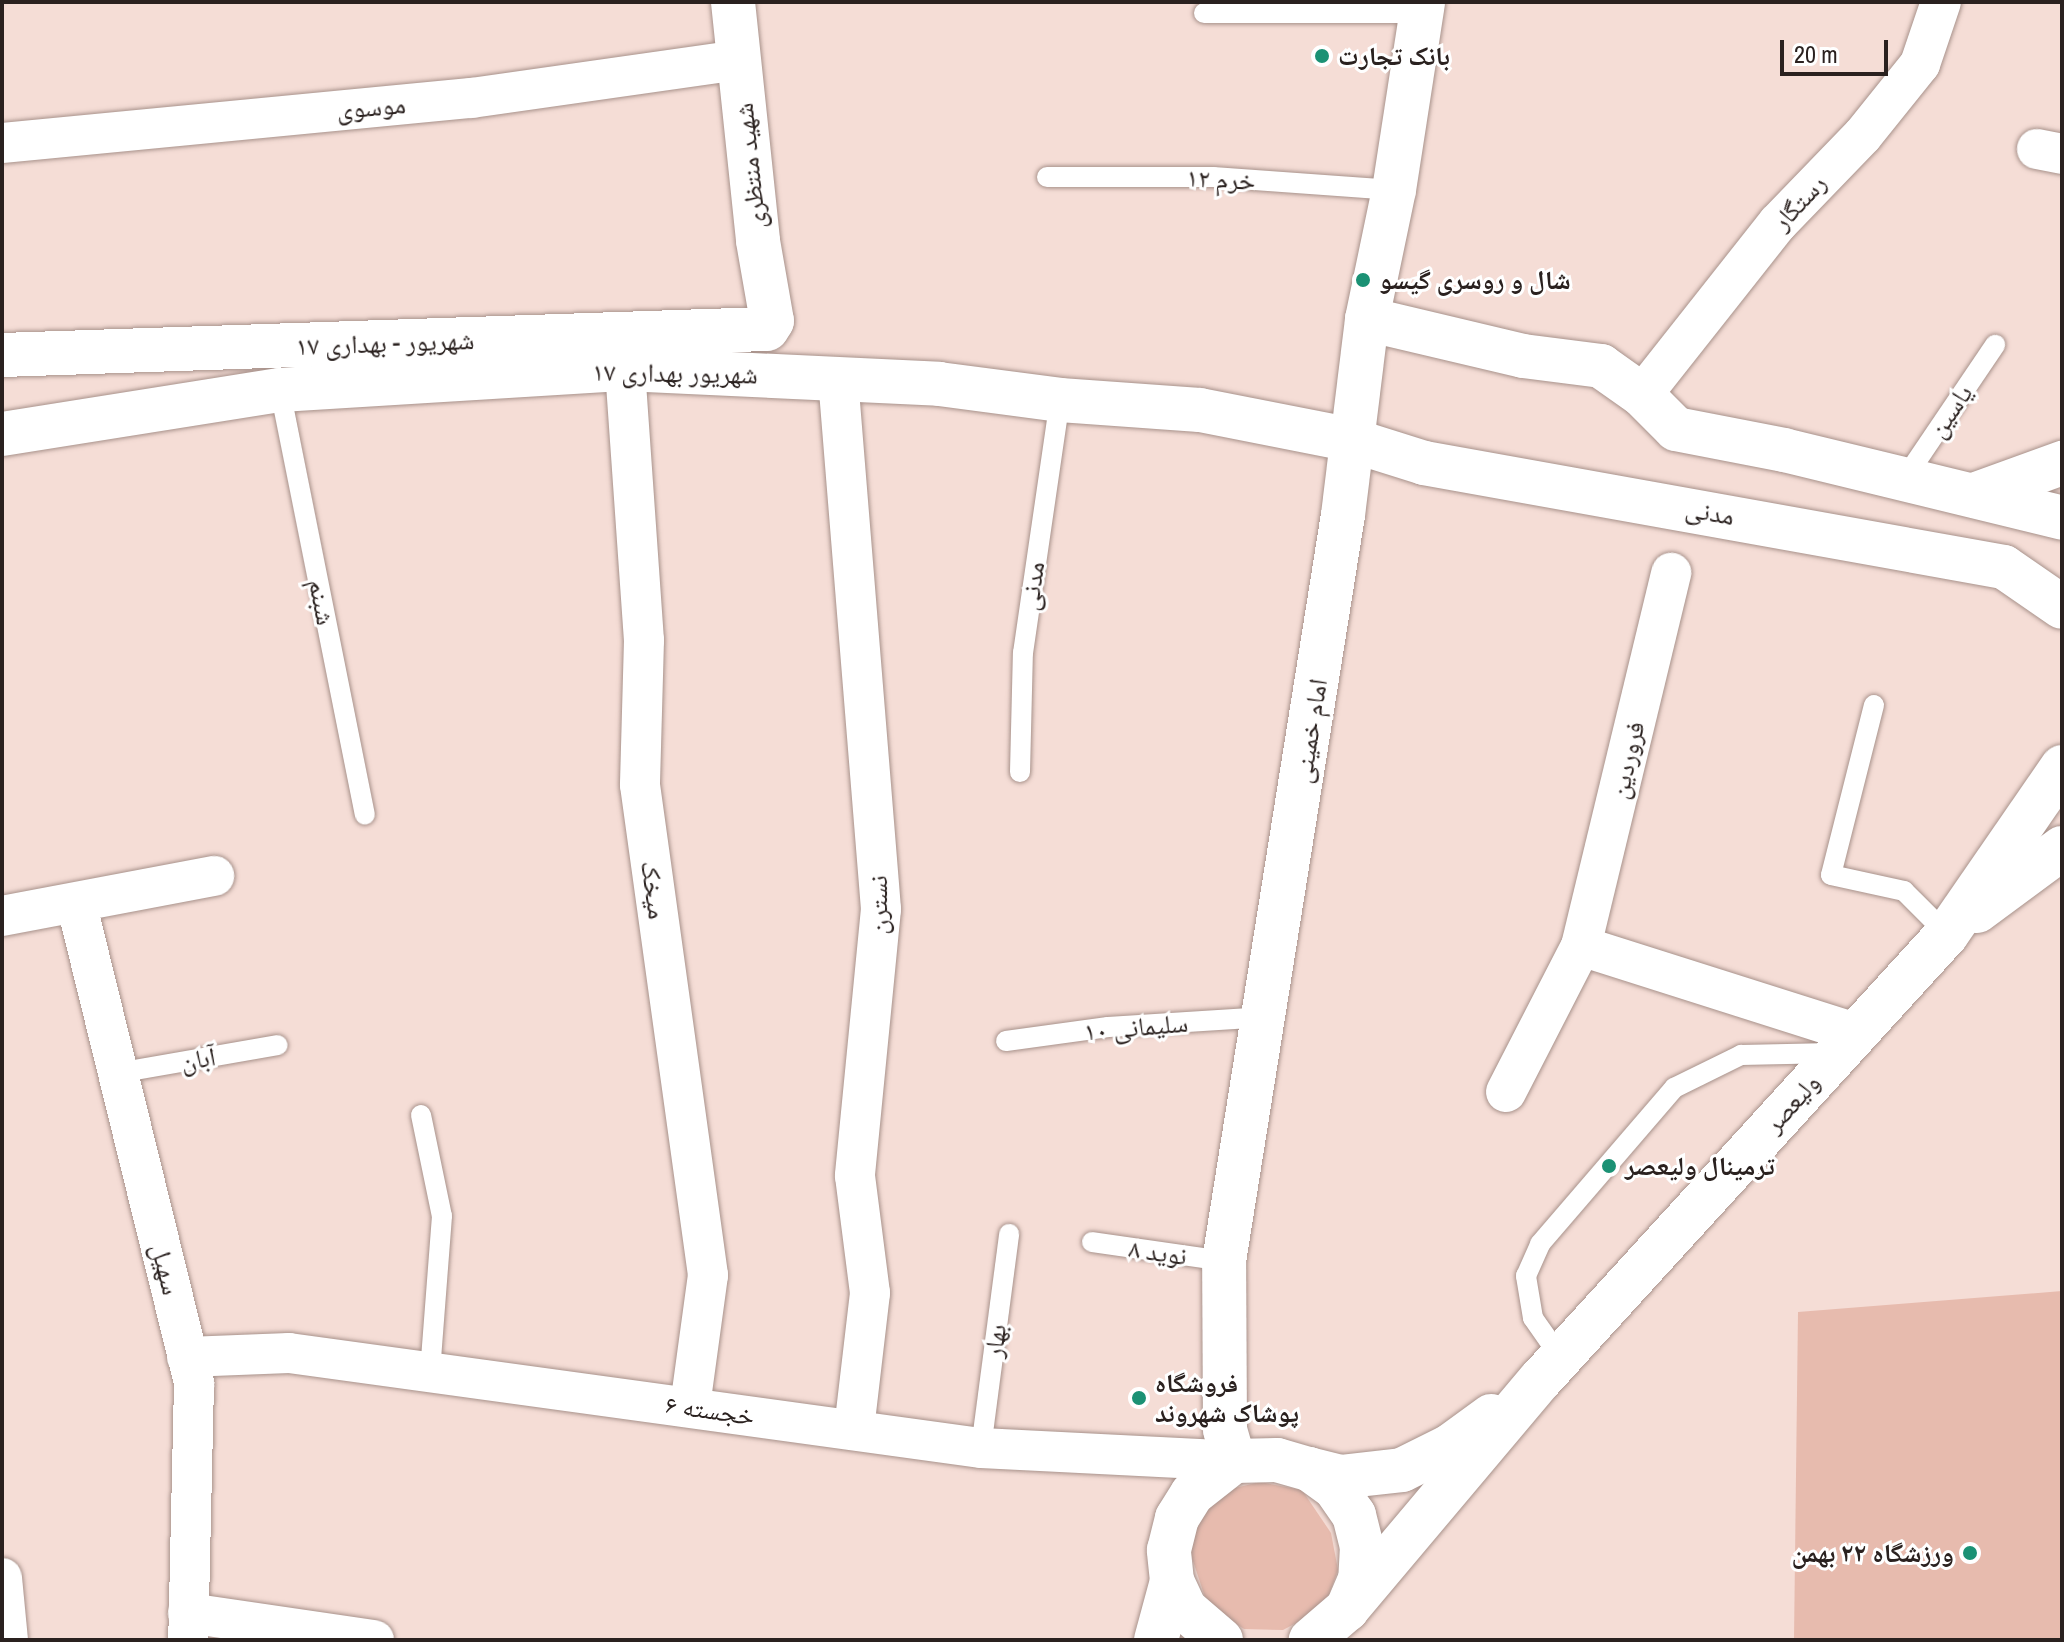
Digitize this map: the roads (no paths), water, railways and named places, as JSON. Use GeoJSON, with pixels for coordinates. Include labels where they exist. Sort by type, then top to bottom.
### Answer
{"type":"FeatureCollection","features":[{"type":"Feature","properties":{"kind":"main road","name":"شهید منتظری"},"geometry":{"type":"LineString","coordinates":[[733,2],[772,321],[767,329]]}},
{"type":"Feature","properties":{"kind":"main road","name":"امام خمینی"},"geometry":{"type":"LineString","coordinates":[[1234,1461],[1225,1430],[1224,1261],[1266,1017],[1343,515],[1348,439],[1367,319],[1394,190],[1422,7]]}},
{"type":"Feature","properties":{"kind":"main road"},"geometry":{"type":"LineString","coordinates":[[1367,319],[1523,356],[1601,366],[1642,395],[1676,429],[1905,478],[2062,518]]}},
{"type":"Feature","properties":{"kind":"main road","name":"۱۷ شهریور - بهداری"},"geometry":{"type":"LineString","coordinates":[[2,355],[767,329]]}},
{"type":"Feature","properties":{"kind":"main road","name":"۱۷ شهریور بهداری"},"geometry":{"type":"LineString","coordinates":[[2,434],[280,390],[625,369],[939,384],[1060,400],[1200,410],[1348,439]]}},
{"type":"Feature","properties":{"kind":"main road","name":"مدنی"},"geometry":{"type":"LineString","coordinates":[[1348,439],[1424,463],[2004,567],[2062,607]]}},
{"type":"Feature","properties":{"kind":"main road"},"geometry":{"type":"LineString","coordinates":[[1973,495],[2062,463]]}},
{"type":"Feature","properties":{"kind":"main road"},"geometry":{"type":"LineString","coordinates":[[1947,934],[2062,767]]}},
{"type":"Feature","properties":{"kind":"main road"},"geometry":{"type":"LineString","coordinates":[[1947,934],[2062,848]]}},
{"type":"Feature","properties":{"kind":"main road","name":"ولیعصر"},"geometry":{"type":"LineString","coordinates":[[1551,1368],[1947,934]]}},
{"type":"Feature","properties":{"kind":"main road"},"geometry":{"type":"LineString","coordinates":[[1221,1640],[1185,1609],[1172,1581],[1169,1550],[1177,1518],[1192,1494],[1234,1461],[1277,1460],[1340,1477],[1402,1470],[1450,1446],[1551,1368]]}},
{"type":"Feature","properties":{"kind":"main road"},"geometry":{"type":"LineString","coordinates":[[1325,1631],[1551,1368]]}},
{"type":"Feature","properties":{"kind":"main road"},"geometry":{"type":"LineString","coordinates":[[1309,1469],[1335,1488],[1354,1515],[1360,1536],[1360,1579],[1325,1631]]}},
{"type":"Feature","properties":{"kind":"main road"},"geometry":{"type":"LineString","coordinates":[[1156,1640],[1172,1581]]}},
{"type":"Feature","properties":{"kind":"street","name":"رستگار"},"geometry":{"type":"LineString","coordinates":[[1642,395],[1778,223],[1863,135],[1920,64],[1941,2]]}},
{"type":"Feature","properties":{"kind":"street","name":"موسوی"},"geometry":{"type":"LineString","coordinates":[[2,143],[472,98],[738,60]]}},
{"type":"Feature","properties":{"kind":"street","name":"میخک"},"geometry":{"type":"LineString","coordinates":[[625,369],[644,640],[640,785],[708,1275],[690,1407]]}},
{"type":"Feature","properties":{"kind":"street","name":"نسترن"},"geometry":{"type":"LineString","coordinates":[[838,378],[881,909],[855,1176],[870,1293],[854,1430]]}},
{"type":"Feature","properties":{"kind":"street","name":"فروردین"},"geometry":{"type":"LineString","coordinates":[[1506,1092],[1581,946],[1671,573]]}},
{"type":"Feature","properties":{"kind":"street"},"geometry":{"type":"LineString","coordinates":[[2,916],[77,906],[214,876]]}},
{"type":"Feature","properties":{"kind":"street","name":"سهیل"},"geometry":{"type":"LineString","coordinates":[[77,906],[194,1384],[188,1626]]}},
{"type":"Feature","properties":{"kind":"street"},"geometry":{"type":"LineString","coordinates":[[1581,946],[1847,1043]]}},
{"type":"Feature","properties":{"kind":"street","name":"خجسته ۶"},"geometry":{"type":"LineString","coordinates":[[187,1357],[289,1353],[981,1448],[1234,1461]]}},
{"type":"Feature","properties":{"kind":"street"},"geometry":{"type":"LineString","coordinates":[[2,1578],[8,1640]]}},
{"type":"Feature","properties":{"kind":"street"},"geometry":{"type":"LineString","coordinates":[[188,1626],[374,1640]]}},
{"type":"Feature","properties":{"kind":"lane"},"geometry":{"type":"LineString","coordinates":[[1204,13],[1422,7]]}},
{"type":"Feature","properties":{"kind":"lane","name":"خرم ۱۲"},"geometry":{"type":"LineString","coordinates":[[1047,177],[1213,177],[1394,190]]}},
{"type":"Feature","properties":{"kind":"lane","name":"یاسین"},"geometry":{"type":"LineString","coordinates":[[1905,478],[1995,345]]}},
{"type":"Feature","properties":{"kind":"lane","name":"شبنم"},"geometry":{"type":"LineString","coordinates":[[280,390],[365,815]]}},
{"type":"Feature","properties":{"kind":"lane","name":"مدنی"},"geometry":{"type":"LineString","coordinates":[[1020,772],[1023,653],[1060,400]]}},
{"type":"Feature","properties":{"kind":"lane"},"geometry":{"type":"LineString","coordinates":[[1874,705],[1831,875],[1904,891],[1947,934]]}},
{"type":"Feature","properties":{"kind":"lane","name":"سلیمانی ۱۰"},"geometry":{"type":"LineString","coordinates":[[1006,1041],[1108,1027],[1266,1017]]}},
{"type":"Feature","properties":{"kind":"lane"},"geometry":{"type":"LineString","coordinates":[[1551,1368],[1533,1318],[1526,1276],[1540,1244],[1674,1088],[1741,1055],[1847,1043]]}},
{"type":"Feature","properties":{"kind":"lane","name":"آبان"},"geometry":{"type":"LineString","coordinates":[[118,1073],[278,1045]]}},
{"type":"Feature","properties":{"kind":"lane"},"geometry":{"type":"LineString","coordinates":[[421,1115],[442,1216],[430,1371]]}},
{"type":"Feature","properties":{"kind":"lane","name":"بهار"},"geometry":{"type":"LineString","coordinates":[[981,1448],[1009,1234]]}},
{"type":"Feature","properties":{"kind":"lane","name":"نوید ۸"},"geometry":{"type":"LineString","coordinates":[[1092,1242],[1224,1261]]}},
{"type":"Feature","properties":{"kind":"place","name":"بانک تجارت"},"geometry":{"type":"Point","coordinates":[1322,56]}},
{"type":"Feature","properties":{"kind":"place","name":"شال و روسری گیسو"},"geometry":{"type":"Point","coordinates":[1363,280]}},
{"type":"Feature","properties":{"kind":"place","name":"ترمینال ولیعصر"},"geometry":{"type":"Point","coordinates":[1609,1166]}},
{"type":"Feature","properties":{"kind":"place","name":"فروشگاه‌ پوشاک شهروند"},"geometry":{"type":"Point","coordinates":[1139,1398]}},
{"type":"Feature","properties":{"kind":"place","name":"ورزشگاه ۲۲ بهمن"},"geometry":{"type":"Point","coordinates":[1970,1553]}}]}
